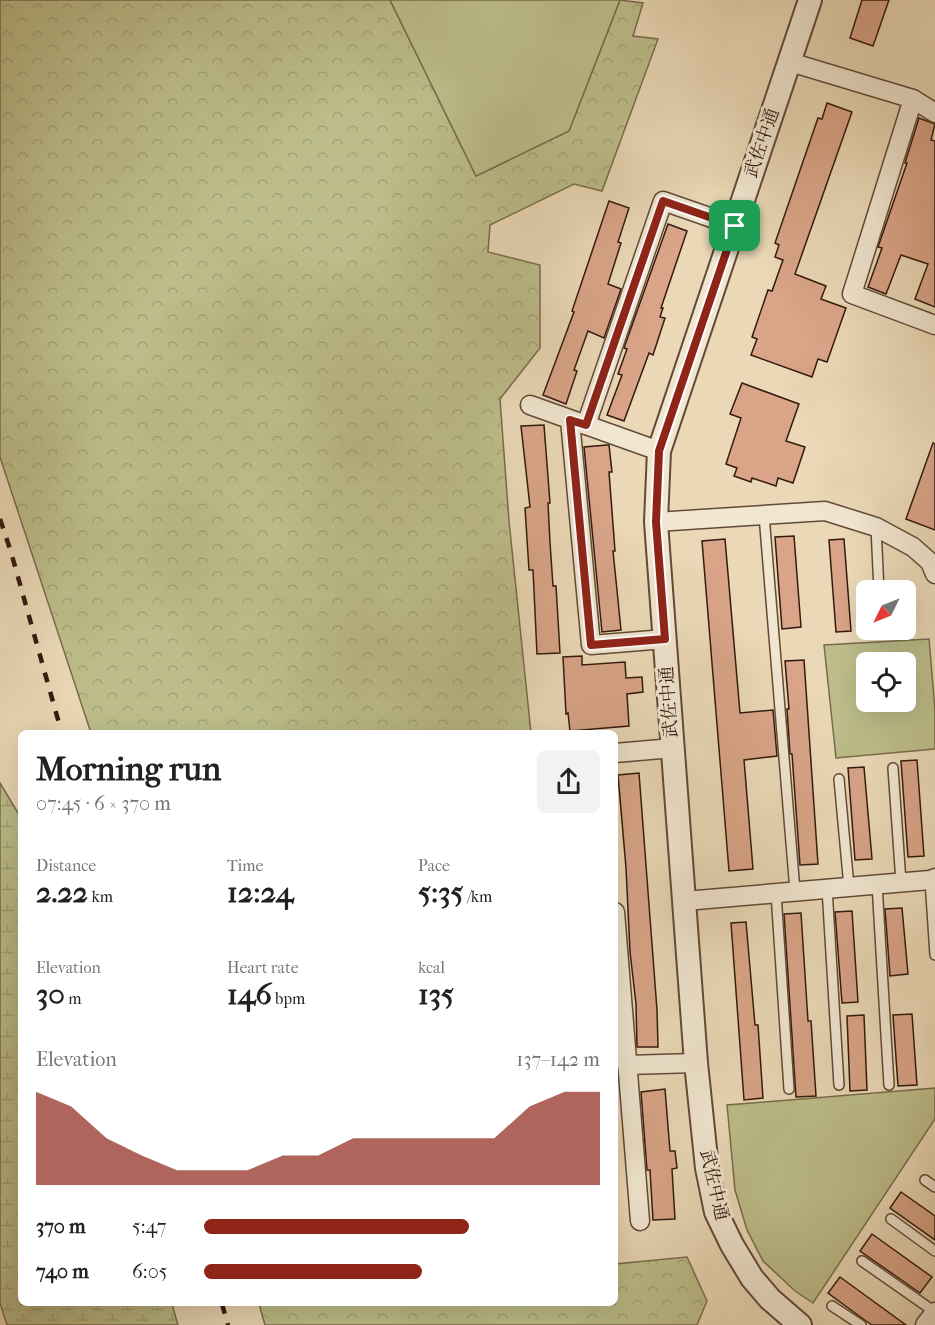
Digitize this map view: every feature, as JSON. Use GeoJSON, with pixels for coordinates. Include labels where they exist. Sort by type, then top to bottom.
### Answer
{"type":"FeatureCollection","features":[{"type":"Feature","properties":{"kind":"street","name":"武佐中通"},"geometry":{"type":"LineString","coordinates":[[788,1322],[752,1278],[732,1245],[716,1212],[706,1168],[696,1063],[656,522],[659,451],[810,0]]}},
{"type":"Feature","properties":{"kind":"street"},"geometry":{"type":"LineString","coordinates":[[790,62],[913,99],[935,113]]}},
{"type":"Feature","properties":{"kind":"street"},"geometry":{"type":"LineString","coordinates":[[913,99],[852,294],[935,326]]}},
{"type":"Feature","properties":{"kind":"street"},"geometry":{"type":"LineString","coordinates":[[665,639],[591,645],[578,422],[663,201],[735,226]]}},
{"type":"Feature","properties":{"kind":"street"},"geometry":{"type":"LineString","coordinates":[[530,405],[659,451]]}},
{"type":"Feature","properties":{"kind":"street"},"geometry":{"type":"LineString","coordinates":[[656,522],[825,511],[876,527],[913,546],[930,562],[935,574]]}},
{"type":"Feature","properties":{"kind":"street"},"geometry":{"type":"LineString","coordinates":[[618,753],[673,748]]}},
{"type":"Feature","properties":{"kind":"street"},"geometry":{"type":"LineString","coordinates":[[685,901],[933,879]]}},
{"type":"Feature","properties":{"kind":"street"},"geometry":{"type":"LineString","coordinates":[[618,950],[639,1221]]}},
{"type":"Feature","properties":{"kind":"street"},"geometry":{"type":"LineString","coordinates":[[627,1065],[696,1063]]}},
{"type":"Feature","properties":{"kind":"street"},"geometry":{"type":"LineString","coordinates":[[926,1325],[935,1312]]}},
{"type":"Feature","properties":{"kind":"lane"},"geometry":{"type":"LineString","coordinates":[[764,515],[795,891]]}},
{"type":"Feature","properties":{"kind":"lane"},"geometry":{"type":"LineString","coordinates":[[876,527],[878,580]]}},
{"type":"Feature","properties":{"kind":"lane"},"geometry":{"type":"LineString","coordinates":[[892,768],[901,882]]}},
{"type":"Feature","properties":{"kind":"lane"},"geometry":{"type":"LineString","coordinates":[[839,779],[849,887]]}},
{"type":"Feature","properties":{"kind":"lane"},"geometry":{"type":"LineString","coordinates":[[933,879],[935,955]]}},
{"type":"Feature","properties":{"kind":"lane"},"geometry":{"type":"LineString","coordinates":[[877,884],[890,1085]]}},
{"type":"Feature","properties":{"kind":"lane"},"geometry":{"type":"LineString","coordinates":[[827,888],[839,1085]]}},
{"type":"Feature","properties":{"kind":"lane"},"geometry":{"type":"LineString","coordinates":[[776,893],[789,1089]]}},
{"type":"Feature","properties":{"kind":"lane"},"geometry":{"type":"LineString","coordinates":[[925,1180],[935,1187]]}},
{"type":"Feature","properties":{"kind":"lane"},"geometry":{"type":"LineString","coordinates":[[891,1219],[935,1251]]}},
{"type":"Feature","properties":{"kind":"lane"},"geometry":{"type":"LineString","coordinates":[[862,1261],[935,1312]]}},
{"type":"Feature","properties":{"kind":"lane"},"geometry":{"type":"LineString","coordinates":[[832,1306],[861,1325]]}},
{"type":"Feature","properties":{"kind":"green space"},"geometry":{"type":"Polygon","coordinates":[[[0,0],[390,0],[476,176],[569,131],[620,0],[643,3],[633,36],[658,39],[602,191],[574,184],[490,225],[488,252],[540,265],[540,348],[500,399],[509,521],[531,730],[90,730],[0,457],[0,0]]]}},
{"type":"Feature","properties":{"kind":"green space"},"geometry":{"type":"Polygon","coordinates":[[[390,0],[620,0],[569,131],[476,176],[390,0]]]}},
{"type":"Feature","properties":{"kind":"green space"},"geometry":{"type":"Polygon","coordinates":[[[929,639],[935,710],[935,749],[836,758],[824,645],[929,639]]]}},
{"type":"Feature","properties":{"kind":"green space"},"geometry":{"type":"Polygon","coordinates":[[[0,783],[18,813],[18,1306],[173,1306],[178,1325],[7,1325],[0,1303],[0,783]]]}},
{"type":"Feature","properties":{"kind":"green space"},"geometry":{"type":"Polygon","coordinates":[[[935,1088],[935,1119],[813,1303],[795,1291],[763,1261],[747,1230],[735,1190],[727,1105],[935,1088]]]}},
{"type":"Feature","properties":{"kind":"green space"},"geometry":{"type":"Polygon","coordinates":[[[687,1257],[707,1301],[697,1325],[265,1325],[260,1306],[618,1306],[618,1264],[687,1257]]]}},
{"type":"Feature","properties":{"kind":"building"},"geometry":{"type":"Polygon","coordinates":[[[862,0],[889,0],[873,46],[850,38],[862,0]]]}},
{"type":"Feature","properties":{"kind":"building"},"geometry":{"type":"Polygon","coordinates":[[[827,103],[852,112],[795,274],[826,286],[821,299],[846,308],[827,362],[818,359],[812,377],[751,355],[757,339],[752,337],[768,290],[772,291],[783,260],[775,257],[779,245],[775,243],[818,118],[822,119],[827,103]]]}},
{"type":"Feature","properties":{"kind":"building"},"geometry":{"type":"Polygon","coordinates":[[[919,118],[935,124],[931,140],[935,141],[935,307],[915,299],[928,264],[901,255],[886,294],[868,287],[882,248],[878,247],[907,163],[905,163],[919,118]]]}},
{"type":"Feature","properties":{"kind":"building"},"geometry":{"type":"Polygon","coordinates":[[[609,201],[629,208],[608,284],[621,289],[604,338],[588,331],[574,370],[577,371],[566,404],[543,395],[574,312],[572,311],[609,201]]]}},
{"type":"Feature","properties":{"kind":"building"},"geometry":{"type":"Polygon","coordinates":[[[668,224],[687,231],[661,308],[663,308],[660,317],[665,318],[653,355],[649,353],[624,421],[607,415],[622,375],[618,374],[627,349],[624,348],[668,224]]]}},
{"type":"Feature","properties":{"kind":"building"},"geometry":{"type":"Polygon","coordinates":[[[742,383],[799,404],[786,441],[805,447],[793,483],[778,478],[776,486],[752,478],[751,482],[734,476],[737,468],[726,464],[741,418],[730,414],[742,383]]]}},
{"type":"Feature","properties":{"kind":"building"},"geometry":{"type":"Polygon","coordinates":[[[544,425],[553,586],[556,586],[560,653],[537,654],[533,570],[529,570],[525,508],[530,507],[521,426],[544,425]]]}},
{"type":"Feature","properties":{"kind":"building"},"geometry":{"type":"Polygon","coordinates":[[[933,443],[935,444],[935,530],[906,519],[933,443]]]}},
{"type":"Feature","properties":{"kind":"building"},"geometry":{"type":"Polygon","coordinates":[[[609,445],[615,551],[613,551],[621,630],[602,632],[584,447],[609,445]]]}},
{"type":"Feature","properties":{"kind":"building"},"geometry":{"type":"Polygon","coordinates":[[[794,536],[801,627],[782,629],[775,537],[794,536]]]}},
{"type":"Feature","properties":{"kind":"building"},"geometry":{"type":"Polygon","coordinates":[[[725,539],[740,713],[773,710],[777,756],[744,760],[753,869],[729,871],[702,541],[725,539]]]}},
{"type":"Feature","properties":{"kind":"building"},"geometry":{"type":"Polygon","coordinates":[[[844,539],[851,631],[836,632],[829,540],[844,539]]]}},
{"type":"Feature","properties":{"kind":"building"},"geometry":{"type":"Polygon","coordinates":[[[582,656],[582,665],[625,662],[626,678],[642,677],[643,692],[627,694],[629,726],[570,730],[568,713],[566,714],[563,657],[582,656]]]}},
{"type":"Feature","properties":{"kind":"building"},"geometry":{"type":"Polygon","coordinates":[[[804,660],[818,864],[800,865],[792,754],[790,754],[785,661],[804,660]]]}},
{"type":"Feature","properties":{"kind":"building"},"geometry":{"type":"Polygon","coordinates":[[[917,760],[924,856],[908,857],[901,761],[917,760]]]}},
{"type":"Feature","properties":{"kind":"building"},"geometry":{"type":"Polygon","coordinates":[[[864,767],[872,859],[855,860],[848,768],[864,767]]]}},
{"type":"Feature","properties":{"kind":"building"},"geometry":{"type":"Polygon","coordinates":[[[639,773],[658,1047],[637,1047],[636,1004],[630,952],[618,775],[639,773]]]}},
{"type":"Feature","properties":{"kind":"building"},"geometry":{"type":"Polygon","coordinates":[[[902,908],[908,974],[890,976],[885,909],[902,908]]]}},
{"type":"Feature","properties":{"kind":"building"},"geometry":{"type":"Polygon","coordinates":[[[852,911],[858,1002],[842,1003],[835,912],[852,911]]]}},
{"type":"Feature","properties":{"kind":"building"},"geometry":{"type":"Polygon","coordinates":[[[801,913],[808,1021],[811,1021],[816,1096],[796,1097],[784,914],[801,913]]]}},
{"type":"Feature","properties":{"kind":"building"},"geometry":{"type":"Polygon","coordinates":[[[746,922],[755,1025],[758,1025],[763,1098],[744,1100],[731,923],[746,922]]]}},
{"type":"Feature","properties":{"kind":"building"},"geometry":{"type":"Polygon","coordinates":[[[912,1014],[917,1085],[898,1086],[893,1015],[912,1014]]]}},
{"type":"Feature","properties":{"kind":"building"},"geometry":{"type":"Polygon","coordinates":[[[864,1015],[867,1090],[850,1091],[847,1016],[864,1015]]]}},
{"type":"Feature","properties":{"kind":"building"},"geometry":{"type":"Polygon","coordinates":[[[665,1089],[670,1151],[675,1151],[677,1168],[672,1169],[675,1219],[653,1220],[641,1092],[665,1089]]]}},
{"type":"Feature","properties":{"kind":"building"},"geometry":{"type":"Polygon","coordinates":[[[901,1192],[935,1216],[935,1240],[890,1208],[901,1192]]]}},
{"type":"Feature","properties":{"kind":"building"},"geometry":{"type":"Polygon","coordinates":[[[872,1234],[932,1277],[920,1293],[860,1251],[872,1234]]]}},
{"type":"Feature","properties":{"kind":"building"},"geometry":{"type":"Polygon","coordinates":[[[840,1277],[906,1325],[872,1325],[866,1321],[828,1293],[840,1277]]]}},
{"type":"Feature","properties":{"kind":"railway"},"geometry":{"type":"LineString","coordinates":[[0,519],[61,730]]}},
{"type":"Feature","properties":{"kind":"railway"},"geometry":{"type":"LineString","coordinates":[[223,1306],[228,1325]]}},
{"type":"Feature","properties":{"kind":"route"},"geometry":{"type":"LineString","coordinates":[[663,201],[735,226],[659,451],[656,522],[665,639],[591,645],[570,420],[586,425],[663,201]]}}]}
